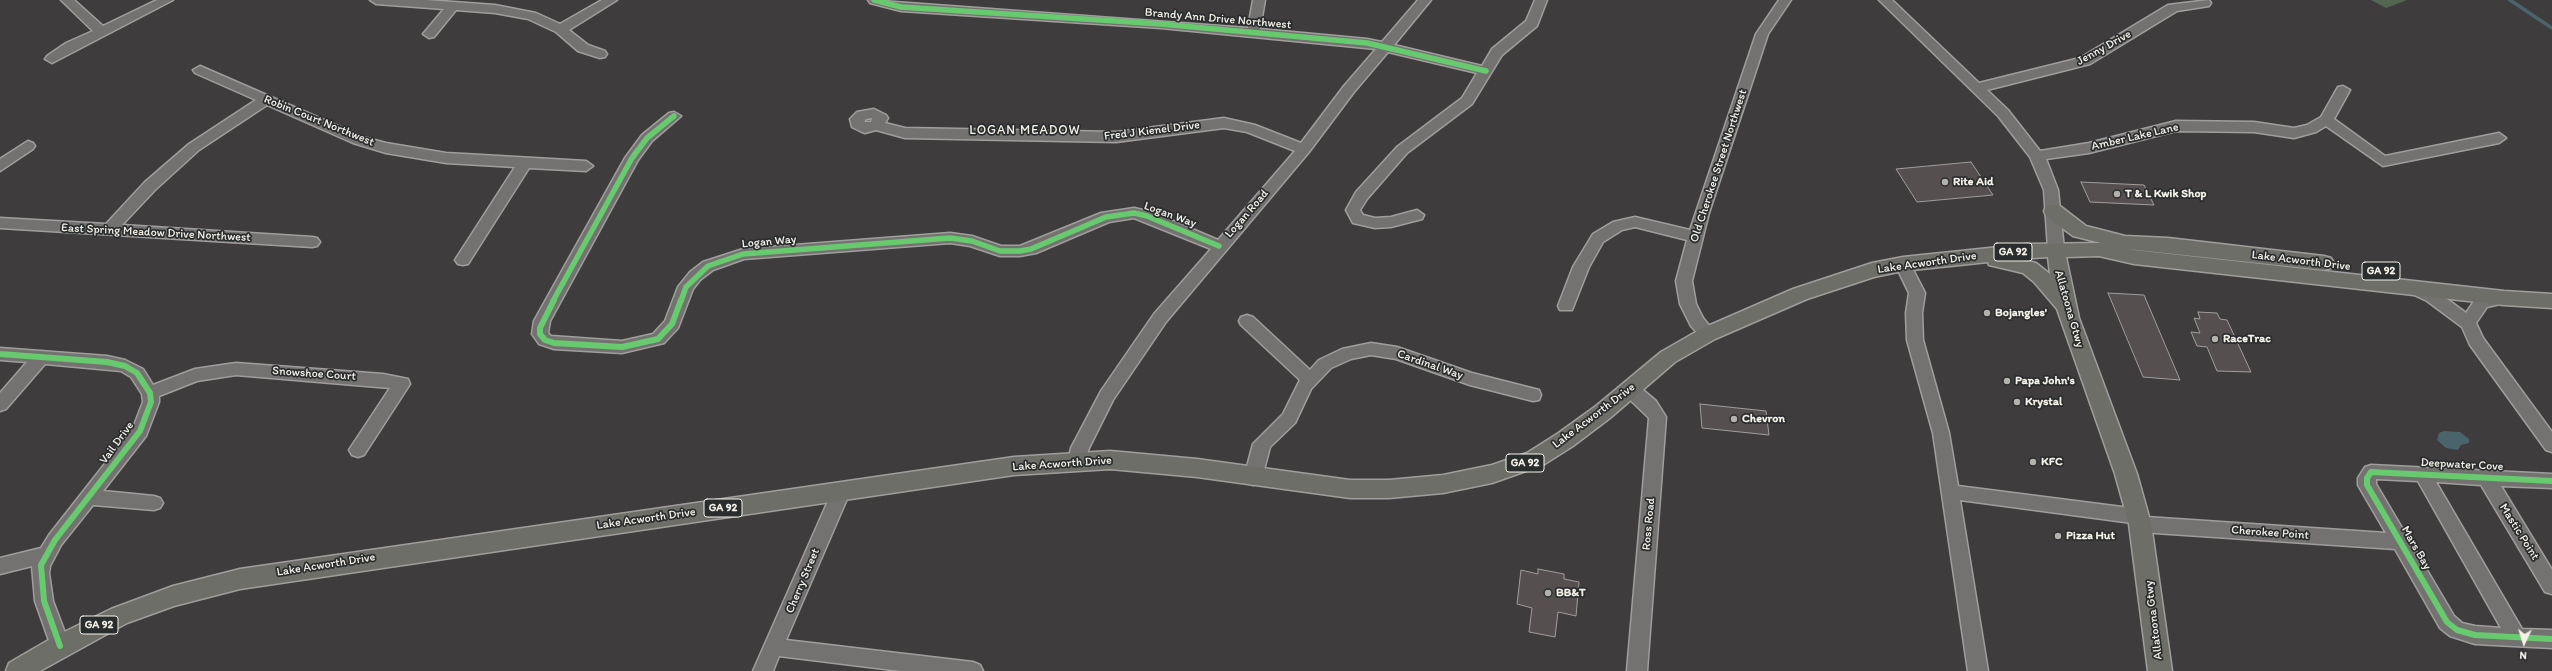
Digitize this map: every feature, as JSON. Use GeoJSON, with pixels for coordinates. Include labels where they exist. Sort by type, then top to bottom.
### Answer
{"type":"FeatureCollection","features":[{"type":"Feature","properties":{"kind":"main road"},"geometry":{"type":"LineString","coordinates":[[2053,211],[2080,231],[2127,242]]}},
{"type":"Feature","properties":{"kind":"main road","name":"Lake Acworth Drive"},"geometry":{"type":"LineString","coordinates":[[2099,249],[2127,242],[2220,250],[2489,285],[2552,290]]}},
{"type":"Feature","properties":{"kind":"main road","name":"Lake Acworth Drive"},"geometry":{"type":"LineString","coordinates":[[18,671],[99,625],[149,604],[240,579],[428,550],[1014,466],[1077,461],[1143,462],[1253,478],[1350,489],[1389,489],[1443,484],[1492,474],[1535,459],[1603,412],[1668,357],[1708,334],[1800,294],[1872,270],[1903,264],[1970,256],[2056,249],[2099,249],[2134,257],[2504,298],[2552,301]]}},
{"type":"Feature","properties":{"kind":"main road","name":"Allatoona Gtwy"},"geometry":{"type":"LineString","coordinates":[[2056,249],[2068,312],[2126,474],[2139,520],[2160,671]]}},
{"type":"Feature","properties":{"kind":"main road"},"geometry":{"type":"LineString","coordinates":[[1970,256],[2004,261],[2029,268],[2054,291],[2068,312]]}},
{"type":"Feature","properties":{"kind":"street"},"geometry":{"type":"LineString","coordinates":[[67,0],[101,31]]}},
{"type":"Feature","properties":{"kind":"street"},"geometry":{"type":"LineString","coordinates":[[52,59],[71,46],[167,0]]}},
{"type":"Feature","properties":{"kind":"street"},"geometry":{"type":"LineString","coordinates":[[376,0],[515,12],[531,16],[561,29],[583,48],[600,54]]}},
{"type":"Feature","properties":{"kind":"street"},"geometry":{"type":"LineString","coordinates":[[561,29],[611,0]]}},
{"type":"Feature","properties":{"kind":"street","name":"Brandy Ann Drive Northwest"},"geometry":{"type":"LineString","coordinates":[[874,0],[901,7],[1161,24],[1385,46],[1486,71]]}},
{"type":"Feature","properties":{"kind":"street","name":"Brandy Ann Drive Northwest"},"geometry":{"type":"LineString","coordinates":[[1253,34],[1259,0]]}},
{"type":"Feature","properties":{"kind":"street","name":"Logan Road"},"geometry":{"type":"LineString","coordinates":[[1077,461],[1080,448],[1104,403],[1140,345],[1219,246],[1304,149],[1349,89],[1425,0]]}},
{"type":"Feature","properties":{"kind":"street"},"geometry":{"type":"LineString","coordinates":[[1417,215],[1391,222],[1375,223],[1358,219],[1353,210],[1355,204],[1383,169],[1416,138],[1455,112],[1467,101],[1497,52],[1532,23],[1541,0]]}},
{"type":"Feature","properties":{"kind":"street","name":"Old Cherokee Street Northwest"},"geometry":{"type":"LineString","coordinates":[[1708,334],[1697,322],[1685,293],[1684,281],[1695,237],[1762,34],[1785,0]]}},
{"type":"Feature","properties":{"kind":"street","name":"Allatoona Gtwy"},"geometry":{"type":"LineString","coordinates":[[1885,0],[2012,123],[2037,156],[2050,190],[2056,249]]}},
{"type":"Feature","properties":{"kind":"street","name":"Jenny Drive"},"geometry":{"type":"LineString","coordinates":[[1976,88],[2085,61],[2173,8],[2205,3]]}},
{"type":"Feature","properties":{"kind":"street"},"geometry":{"type":"LineString","coordinates":[[429,34],[452,7]]}},
{"type":"Feature","properties":{"kind":"street","name":"Robin Court Northwest"},"geometry":{"type":"LineString","coordinates":[[200,70],[358,140],[386,148],[446,158],[586,166]]}},
{"type":"Feature","properties":{"kind":"street"},"geometry":{"type":"LineString","coordinates":[[2343,90],[2326,120],[2360,143],[2375,157],[2383,160],[2499,138]]}},
{"type":"Feature","properties":{"kind":"street"},"geometry":{"type":"LineString","coordinates":[[109,230],[150,186],[194,147],[265,100]]}},
{"type":"Feature","properties":{"kind":"street","name":"Logan Way"},"geometry":{"type":"LineString","coordinates":[[674,116],[647,138],[632,158],[542,320],[540,334],[545,340],[554,344],[622,347],[658,339],[672,324],[686,287],[695,276],[708,266],[743,254],[950,238],[972,241],[1000,251],[1020,251],[1031,249],[1106,217],[1134,213],[1147,216],[1219,246]]}},
{"type":"Feature","properties":{"kind":"street","name":"Amber Lake Lane"},"geometry":{"type":"LineString","coordinates":[[2037,156],[2089,148],[2176,126],[2254,127],[2294,133],[2311,129],[2326,120]]}},
{"type":"Feature","properties":{"kind":"street","name":"Fred J Kienel Drive"},"geometry":{"type":"LineString","coordinates":[[876,125],[905,133],[1116,137],[1224,123],[1250,128],[1304,149]]}},
{"type":"Feature","properties":{"kind":"street"},"geometry":{"type":"LineString","coordinates":[[0,166],[28,146]]}},
{"type":"Feature","properties":{"kind":"street"},"geometry":{"type":"LineString","coordinates":[[462,260],[525,163]]}},
{"type":"Feature","properties":{"kind":"street"},"geometry":{"type":"LineString","coordinates":[[1566,306],[1582,267],[1598,238],[1618,226],[1635,222],[1695,237]]}},
{"type":"Feature","properties":{"kind":"street","name":"East Spring Meadow Drive Northwest"},"geometry":{"type":"LineString","coordinates":[[0,223],[312,242]]}},
{"type":"Feature","properties":{"kind":"street"},"geometry":{"type":"LineString","coordinates":[[1903,264],[1916,293],[1914,313],[1915,340],[1941,433],[1978,671]]}},
{"type":"Feature","properties":{"kind":"street"},"geometry":{"type":"LineString","coordinates":[[2410,287],[2433,297],[2468,323],[2476,341],[2552,445]]}},
{"type":"Feature","properties":{"kind":"street"},"geometry":{"type":"LineString","coordinates":[[2468,323],[2482,302],[2504,298]]}},
{"type":"Feature","properties":{"kind":"street"},"geometry":{"type":"LineString","coordinates":[[1247,321],[1310,380]]}},
{"type":"Feature","properties":{"kind":"street","name":"Cardinal Way"},"geometry":{"type":"LineString","coordinates":[[1253,478],[1262,444],[1289,418],[1310,380],[1335,358],[1348,353],[1371,349],[1397,353],[1470,379],[1533,395]]}},
{"type":"Feature","properties":{"kind":"street"},"geometry":{"type":"LineString","coordinates":[[0,354],[107,362],[125,366],[137,373],[150,393]]}},
{"type":"Feature","properties":{"kind":"street"},"geometry":{"type":"LineString","coordinates":[[0,404],[41,357]]}},
{"type":"Feature","properties":{"kind":"street","name":"Snowshoe Court"},"geometry":{"type":"LineString","coordinates":[[150,393],[195,375],[236,369],[383,380],[402,384],[358,450]]}},
{"type":"Feature","properties":{"kind":"street","name":"Ross Road"},"geometry":{"type":"LineString","coordinates":[[1630,389],[1650,406],[1658,417],[1637,671]]}},
{"type":"Feature","properties":{"kind":"street","name":"Vail Drive"},"geometry":{"type":"LineString","coordinates":[[60,646],[44,601],[40,573],[46,556],[140,431],[151,402],[150,393]]}},
{"type":"Feature","properties":{"kind":"street","name":"Deepwater Cove"},"geometry":{"type":"LineString","coordinates":[[2371,472],[2550,483]]}},
{"type":"Feature","properties":{"kind":"street","name":"Mars Bay"},"geometry":{"type":"LineString","coordinates":[[2371,472],[2366,478],[2367,485],[2440,613],[2458,630],[2480,635],[2516,637]]}},
{"type":"Feature","properties":{"kind":"street"},"geometry":{"type":"LineString","coordinates":[[2423,475],[2516,637],[2552,639]]}},
{"type":"Feature","properties":{"kind":"street","name":"Mastic Point"},"geometry":{"type":"LineString","coordinates":[[2486,478],[2552,586]]}},
{"type":"Feature","properties":{"kind":"street","name":"Cherry Street"},"geometry":{"type":"LineString","coordinates":[[764,671],[841,492]]}},
{"type":"Feature","properties":{"kind":"street","name":"Cherokee Point"},"geometry":{"type":"LineString","coordinates":[[1951,492],[2139,520],[2400,542]]}},
{"type":"Feature","properties":{"kind":"street"},"geometry":{"type":"LineString","coordinates":[[90,497],[154,503]]}},
{"type":"Feature","properties":{"kind":"street"},"geometry":{"type":"LineString","coordinates":[[0,566],[46,556]]}},
{"type":"Feature","properties":{"kind":"street"},"geometry":{"type":"LineString","coordinates":[[775,647],[973,671]]}},
{"type":"Feature","properties":{"kind":"green space"},"geometry":{"type":"Polygon","coordinates":[[[2371,0],[2407,0],[2386,8],[2371,0]]]}},
{"type":"Feature","properties":{"kind":"water"},"geometry":{"type":"Polygon","coordinates":[[[2444,431],[2460,432],[2469,439],[2469,443],[2461,445],[2458,450],[2446,448],[2437,440],[2439,433],[2444,431]]]}},
{"type":"Feature","properties":{"kind":"building","name":"Rite Aid"},"geometry":{"type":"Polygon","coordinates":[[[1971,162],[1993,195],[1917,202],[1896,169],[1971,162]]]}},
{"type":"Feature","properties":{"kind":"building","name":"T & L Kwik Shop"},"geometry":{"type":"Polygon","coordinates":[[[2081,182],[2144,185],[2154,205],[2090,202],[2081,182]]]}},
{"type":"Feature","properties":{"kind":"building"},"geometry":{"type":"Polygon","coordinates":[[[2108,293],[2144,295],[2180,380],[2143,377],[2108,293]]]}},
{"type":"Feature","properties":{"kind":"building","name":"RaceTrac"},"geometry":{"type":"Polygon","coordinates":[[[2198,312],[2217,313],[2220,319],[2227,320],[2251,372],[2217,371],[2207,347],[2197,346],[2191,332],[2200,333],[2194,318],[2200,319],[2198,312]]]}},
{"type":"Feature","properties":{"kind":"building","name":"Chevron"},"geometry":{"type":"Polygon","coordinates":[[[1700,404],[1766,411],[1769,435],[1702,428],[1700,404]]]}},
{"type":"Feature","properties":{"kind":"building","name":"BB&T"},"geometry":{"type":"Polygon","coordinates":[[[1538,569],[1564,574],[1564,579],[1579,582],[1576,616],[1558,612],[1555,637],[1529,632],[1532,608],[1517,604],[1521,570],[1538,574],[1538,569]]]}},
{"type":"Feature","properties":{"kind":"waterway"},"geometry":{"type":"LineString","coordinates":[[2510,0],[2552,28]]}},
{"type":"Feature","properties":{"kind":"cycle path"},"geometry":{"type":"LineString","coordinates":[[874,0],[901,7],[1161,24],[1367,43],[1486,71]]}},
{"type":"Feature","properties":{"kind":"cycle path"},"geometry":{"type":"LineString","coordinates":[[674,116],[647,138],[632,158],[542,321],[540,334],[545,340],[554,343],[622,347],[658,339],[672,324],[686,287],[695,276],[708,266],[743,254],[950,238],[972,241],[1000,251],[1020,251],[1031,249],[1106,217],[1134,213],[1147,216],[1219,246]]}},
{"type":"Feature","properties":{"kind":"cycle path"},"geometry":{"type":"LineString","coordinates":[[0,354],[107,362],[125,366],[137,373],[150,393],[151,402],[140,431],[55,540],[41,565],[40,573],[44,601],[60,646]]}},
{"type":"Feature","properties":{"kind":"cycle path"},"geometry":{"type":"LineString","coordinates":[[2552,481],[2371,472],[2367,478],[2367,485],[2447,622],[2457,630],[2475,635],[2552,639]]}},
{"type":"Feature","properties":{"kind":"place","name":"Rite Aid"},"geometry":{"type":"Point","coordinates":[1945,182]}},
{"type":"Feature","properties":{"kind":"place","name":"T & L Kwik Shop"},"geometry":{"type":"Point","coordinates":[2117,194]}},
{"type":"Feature","properties":{"kind":"place","name":"Bojangles'"},"geometry":{"type":"Point","coordinates":[1987,313]}},
{"type":"Feature","properties":{"kind":"place","name":"RaceTrac"},"geometry":{"type":"Point","coordinates":[2215,339]}},
{"type":"Feature","properties":{"kind":"place","name":"Papa John's"},"geometry":{"type":"Point","coordinates":[2007,381]}},
{"type":"Feature","properties":{"kind":"place","name":"Krystal"},"geometry":{"type":"Point","coordinates":[2017,402]}},
{"type":"Feature","properties":{"kind":"place","name":"Chevron"},"geometry":{"type":"Point","coordinates":[1734,419]}},
{"type":"Feature","properties":{"kind":"place","name":"KFC"},"geometry":{"type":"Point","coordinates":[2033,462]}},
{"type":"Feature","properties":{"kind":"place","name":"Pizza Hut"},"geometry":{"type":"Point","coordinates":[2058,536]}},
{"type":"Feature","properties":{"kind":"place","name":"BB&T"},"geometry":{"type":"Point","coordinates":[1548,593]}},
{"type":"Feature","properties":{"kind":"district","name":"LOGAN MEADOW"},"geometry":{"type":"Point","coordinates":[1025,131]}}]}
